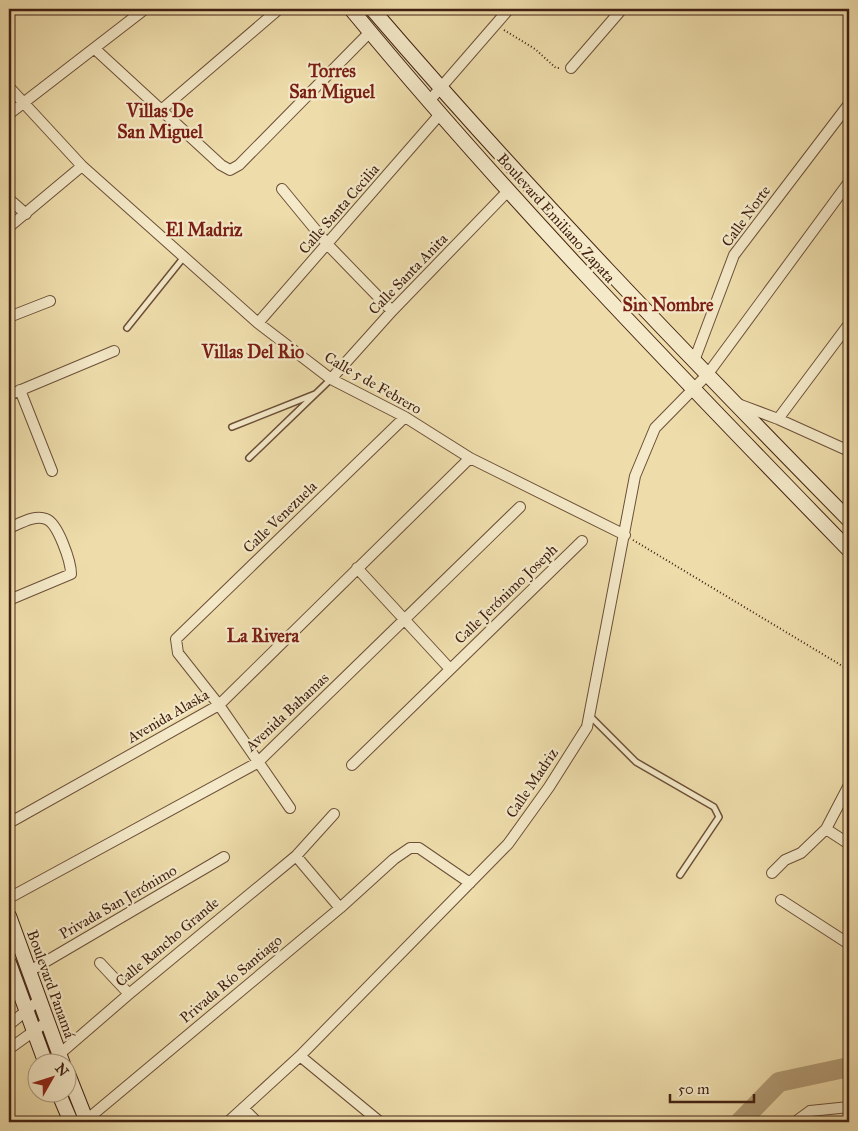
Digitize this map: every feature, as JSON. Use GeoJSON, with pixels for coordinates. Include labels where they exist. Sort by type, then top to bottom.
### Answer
{"type":"FeatureCollection","features":[{"type":"Feature","properties":{"kind":"street"},"geometry":{"type":"LineString","coordinates":[[9,114],[145,9]]}},
{"type":"Feature","properties":{"kind":"street"},"geometry":{"type":"LineString","coordinates":[[160,111],[279,9]]}},
{"type":"Feature","properties":{"kind":"street","name":"Boulevard Emiliano Zapata"},"geometry":{"type":"LineString","coordinates":[[351,9],[508,191],[692,389],[849,550]]}},
{"type":"Feature","properties":{"kind":"street","name":"Boulevard Emiliano Zapata"},"geometry":{"type":"LineString","coordinates":[[372,9],[441,89],[707,375],[849,520]]}},
{"type":"Feature","properties":{"kind":"street"},"geometry":{"type":"LineString","coordinates":[[430,100],[509,9]]}},
{"type":"Feature","properties":{"kind":"street"},"geometry":{"type":"LineString","coordinates":[[571,68],[622,9]]}},
{"type":"Feature","properties":{"kind":"street"},"geometry":{"type":"LineString","coordinates":[[94,49],[160,111],[221,165],[230,170],[239,165],[370,32]]}},
{"type":"Feature","properties":{"kind":"street","name":"Calle 5 de Febrero"},"geometry":{"type":"LineString","coordinates":[[9,87],[82,166],[258,323],[331,379],[404,417],[470,458],[624,535]]}},
{"type":"Feature","properties":{"kind":"street","name":"Calle Norte"},"geometry":{"type":"LineString","coordinates":[[694,361],[734,255],[849,104]]}},
{"type":"Feature","properties":{"kind":"street","name":"Calle Santa Cecilia"},"geometry":{"type":"LineString","coordinates":[[258,323],[442,113]]}},
{"type":"Feature","properties":{"kind":"street"},"geometry":{"type":"LineString","coordinates":[[9,227],[82,166]]}},
{"type":"Feature","properties":{"kind":"street","name":"Calle Madriz"},"geometry":{"type":"LineString","coordinates":[[228,1122],[300,1056],[508,844],[549,787],[586,727],[635,476],[655,428],[707,375],[849,182]]}},
{"type":"Feature","properties":{"kind":"street"},"geometry":{"type":"LineString","coordinates":[[282,190],[328,245],[392,311]]}},
{"type":"Feature","properties":{"kind":"street","name":"Calle Santa Anita"},"geometry":{"type":"LineString","coordinates":[[331,379],[392,311],[508,191]]}},
{"type":"Feature","properties":{"kind":"street"},"geometry":{"type":"LineString","coordinates":[[9,199],[26,214]]}},
{"type":"Feature","properties":{"kind":"street"},"geometry":{"type":"LineString","coordinates":[[9,317],[50,301]]}},
{"type":"Feature","properties":{"kind":"street"},"geometry":{"type":"LineString","coordinates":[[778,419],[849,324]]}},
{"type":"Feature","properties":{"kind":"street"},"geometry":{"type":"LineString","coordinates":[[9,395],[114,352]]}},
{"type":"Feature","properties":{"kind":"street"},"geometry":{"type":"LineString","coordinates":[[20,390],[52,471]]}},
{"type":"Feature","properties":{"kind":"street","name":"Boulevard Emiliano Zapata"},"geometry":{"type":"LineString","coordinates":[[734,403],[778,419],[849,451]]}},
{"type":"Feature","properties":{"kind":"street","name":"Calle Venezuela"},"geometry":{"type":"LineString","coordinates":[[219,705],[178,653],[176,639],[404,417]]}},
{"type":"Feature","properties":{"kind":"street","name":"Avenida Alaska"},"geometry":{"type":"LineString","coordinates":[[9,823],[219,705],[470,458]]}},
{"type":"Feature","properties":{"kind":"street","name":"Avenida Bahamas"},"geometry":{"type":"LineString","coordinates":[[9,898],[258,763],[520,507]]}},
{"type":"Feature","properties":{"kind":"street"},"geometry":{"type":"LineString","coordinates":[[9,528],[35,518],[46,518],[53,523],[71,563],[71,574],[9,600]]}},
{"type":"Feature","properties":{"kind":"street","name":"Calle Jerónimo Joseph"},"geometry":{"type":"LineString","coordinates":[[352,765],[582,541]]}},
{"type":"Feature","properties":{"kind":"street"},"geometry":{"type":"LineString","coordinates":[[357,568],[450,669]]}},
{"type":"Feature","properties":{"kind":"street"},"geometry":{"type":"LineString","coordinates":[[219,705],[290,808]]}},
{"type":"Feature","properties":{"kind":"street"},"geometry":{"type":"LineString","coordinates":[[772,873],[785,860],[801,853],[826,828],[849,785]]}},
{"type":"Feature","properties":{"kind":"street","name":"Calle Rancho Grande"},"geometry":{"type":"LineString","coordinates":[[66,1054],[129,994],[296,856],[334,814]]}},
{"type":"Feature","properties":{"kind":"street"},"geometry":{"type":"LineString","coordinates":[[826,828],[849,844]]}},
{"type":"Feature","properties":{"kind":"street","name":"Privada Río Santiago"},"geometry":{"type":"LineString","coordinates":[[86,1122],[340,908],[394,859],[410,848],[419,848],[470,883]]}},
{"type":"Feature","properties":{"kind":"street"},"geometry":{"type":"LineString","coordinates":[[296,856],[340,908]]}},
{"type":"Feature","properties":{"kind":"street","name":"Privada San Jerónimo"},"geometry":{"type":"LineString","coordinates":[[28,972],[224,857]]}},
{"type":"Feature","properties":{"kind":"street"},"geometry":{"type":"LineString","coordinates":[[781,900],[849,944]]}},
{"type":"Feature","properties":{"kind":"street","name":"Boulevard Panamá"},"geometry":{"type":"LineString","coordinates":[[9,916],[59,1054]]}},
{"type":"Feature","properties":{"kind":"street"},"geometry":{"type":"LineString","coordinates":[[9,963],[43,1054]]}},
{"type":"Feature","properties":{"kind":"street"},"geometry":{"type":"LineString","coordinates":[[100,963],[129,994]]}},
{"type":"Feature","properties":{"kind":"street"},"geometry":{"type":"LineString","coordinates":[[9,1025],[39,1000]]}},
{"type":"Feature","properties":{"kind":"street"},"geometry":{"type":"LineString","coordinates":[[9,1049],[48,1021]]}},
{"type":"Feature","properties":{"kind":"street"},"geometry":{"type":"LineString","coordinates":[[300,1056],[380,1122]]}},
{"type":"Feature","properties":{"kind":"street"},"geometry":{"type":"LineString","coordinates":[[78,1101],[86,1122]]}},
{"type":"Feature","properties":{"kind":"street"},"geometry":{"type":"LineString","coordinates":[[63,1104],[71,1122]]}},
{"type":"Feature","properties":{"kind":"street"},"geometry":{"type":"LineString","coordinates":[[795,1122],[810,1110],[849,1107]]}},
{"type":"Feature","properties":{"kind":"street"},"geometry":{"type":"LineString","coordinates":[[243,1108],[257,1122]]}},
{"type":"Feature","properties":{"kind":"lane"},"geometry":{"type":"LineString","coordinates":[[127,328],[184,257]]}},
{"type":"Feature","properties":{"kind":"lane"},"geometry":{"type":"LineString","coordinates":[[248,458],[331,379]]}},
{"type":"Feature","properties":{"kind":"lane"},"geometry":{"type":"LineString","coordinates":[[232,427],[317,392]]}},
{"type":"Feature","properties":{"kind":"lane"},"geometry":{"type":"LineString","coordinates":[[589,714],[636,762],[714,807],[719,817],[680,875]]}},
{"type":"Feature","properties":{"kind":"path"},"geometry":{"type":"LineString","coordinates":[[496,25],[536,49],[556,68],[571,68]]}},
{"type":"Feature","properties":{"kind":"path"},"geometry":{"type":"LineString","coordinates":[[624,535],[849,670]]}},
{"type":"Feature","properties":{"kind":"waterway"},"geometry":{"type":"LineString","coordinates":[[740,1122],[779,1082],[849,1067]]}},
{"type":"Feature","properties":{"kind":"district","name":"Torres San Miguel"},"geometry":{"type":"Point","coordinates":[332,81]}},
{"type":"Feature","properties":{"kind":"district","name":"Villas De San Miguel"},"geometry":{"type":"Point","coordinates":[160,121]}},
{"type":"Feature","properties":{"kind":"district","name":"El Madriz"},"geometry":{"type":"Point","coordinates":[204,230]}},
{"type":"Feature","properties":{"kind":"district","name":"Sin Nombre"},"geometry":{"type":"Point","coordinates":[668,305]}},
{"type":"Feature","properties":{"kind":"district","name":"Villas Del Rio"},"geometry":{"type":"Point","coordinates":[253,352]}},
{"type":"Feature","properties":{"kind":"district","name":"La Rivera"},"geometry":{"type":"Point","coordinates":[263,636]}}]}
